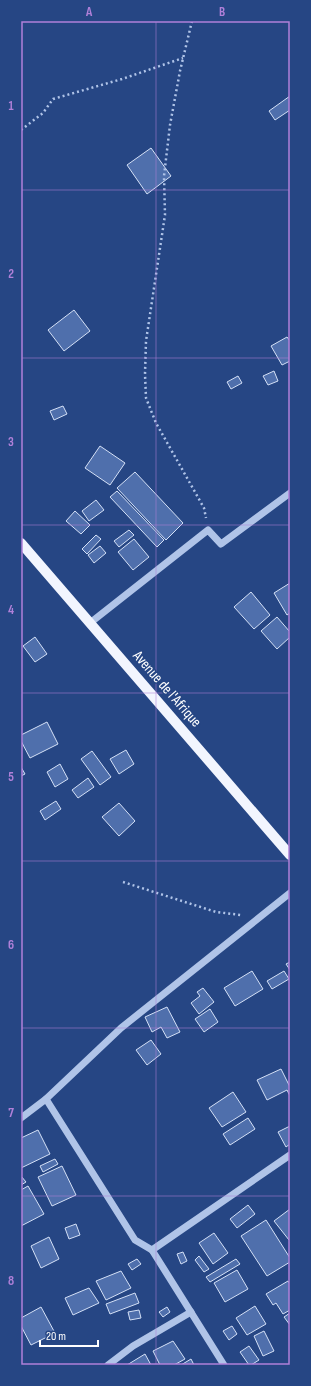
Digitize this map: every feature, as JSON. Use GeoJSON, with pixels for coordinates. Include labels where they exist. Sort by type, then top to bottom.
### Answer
{"type":"FeatureCollection","features":[{"type":"Feature","properties":{"kind":"main road","name":"Avenue de l'Afrique"},"geometry":{"type":"LineString","coordinates":[[21,543],[290,855]]}},
{"type":"Feature","properties":{"kind":"street"},"geometry":{"type":"LineString","coordinates":[[90,623],[208,530],[221,544],[290,492]]}},
{"type":"Feature","properties":{"kind":"street"},"geometry":{"type":"LineString","coordinates":[[21,1118],[46,1099],[121,1028],[290,893]]}},
{"type":"Feature","properties":{"kind":"street"},"geometry":{"type":"LineString","coordinates":[[46,1099],[135,1240],[152,1250],[224,1365]]}},
{"type":"Feature","properties":{"kind":"street"},"geometry":{"type":"LineString","coordinates":[[152,1250],[290,1155]]}},
{"type":"Feature","properties":{"kind":"street"},"geometry":{"type":"LineString","coordinates":[[108,1365],[133,1346],[190,1312]]}},
{"type":"Feature","properties":{"kind":"path"},"geometry":{"type":"LineString","coordinates":[[192,21],[182,58],[170,125],[164,176],[165,215],[146,341],[145,374],[146,398],[156,423],[204,508],[208,530]]}},
{"type":"Feature","properties":{"kind":"path"},"geometry":{"type":"LineString","coordinates":[[21,130],[43,113],[53,99],[122,79],[182,58]]}},
{"type":"Feature","properties":{"kind":"path"},"geometry":{"type":"LineString","coordinates":[[123,882],[216,912],[260,917]]}},
{"type":"Feature","properties":{"kind":"building"},"geometry":{"type":"Polygon","coordinates":[[[290,96],[290,110],[275,120],[269,111],[290,96]]]}},
{"type":"Feature","properties":{"kind":"building"},"geometry":{"type":"Polygon","coordinates":[[[151,148],[171,176],[147,194],[127,165],[151,148]]]}},
{"type":"Feature","properties":{"kind":"building"},"geometry":{"type":"Polygon","coordinates":[[[74,310],[90,331],[64,351],[48,330],[74,310]]]}},
{"type":"Feature","properties":{"kind":"building"},"geometry":{"type":"Polygon","coordinates":[[[287,337],[290,341],[290,361],[282,365],[271,346],[287,337]]]}},
{"type":"Feature","properties":{"kind":"building"},"geometry":{"type":"Polygon","coordinates":[[[274,371],[278,381],[268,385],[263,376],[274,371]]]}},
{"type":"Feature","properties":{"kind":"building"},"geometry":{"type":"Polygon","coordinates":[[[238,376],[242,383],[231,389],[227,382],[238,376]]]}},
{"type":"Feature","properties":{"kind":"building"},"geometry":{"type":"Polygon","coordinates":[[[63,406],[67,414],[54,420],[50,411],[63,406]]]}},
{"type":"Feature","properties":{"kind":"building"},"geometry":{"type":"Polygon","coordinates":[[[100,446],[125,463],[110,485],[85,468],[100,446]]]}},
{"type":"Feature","properties":{"kind":"building"},"geometry":{"type":"Polygon","coordinates":[[[135,472],[183,523],[166,540],[117,488],[135,472]]]}},
{"type":"Feature","properties":{"kind":"building"},"geometry":{"type":"Polygon","coordinates":[[[117,491],[164,540],[157,547],[110,497],[117,491]]]}},
{"type":"Feature","properties":{"kind":"building"},"geometry":{"type":"Polygon","coordinates":[[[96,500],[104,510],[89,521],[82,511],[96,500]]]}},
{"type":"Feature","properties":{"kind":"building"},"geometry":{"type":"Polygon","coordinates":[[[75,511],[90,525],[81,534],[66,521],[75,511]]]}},
{"type":"Feature","properties":{"kind":"building"},"geometry":{"type":"Polygon","coordinates":[[[129,530],[134,535],[119,547],[114,541],[129,530]]]}},
{"type":"Feature","properties":{"kind":"building"},"geometry":{"type":"Polygon","coordinates":[[[96,535],[101,539],[87,554],[82,549],[96,535]]]}},
{"type":"Feature","properties":{"kind":"building"},"geometry":{"type":"Polygon","coordinates":[[[134,539],[149,557],[133,570],[118,552],[134,539]]]}},
{"type":"Feature","properties":{"kind":"building"},"geometry":{"type":"Polygon","coordinates":[[[100,546],[106,553],[94,563],[88,555],[100,546]]]}},
{"type":"Feature","properties":{"kind":"building"},"geometry":{"type":"Polygon","coordinates":[[[290,583],[290,613],[287,615],[274,593],[290,583]]]}},
{"type":"Feature","properties":{"kind":"building"},"geometry":{"type":"Polygon","coordinates":[[[251,592],[270,615],[254,629],[234,607],[251,592]]]}},
{"type":"Feature","properties":{"kind":"building"},"geometry":{"type":"Polygon","coordinates":[[[277,617],[290,632],[290,637],[277,649],[261,631],[277,617]]]}},
{"type":"Feature","properties":{"kind":"building"},"geometry":{"type":"Polygon","coordinates":[[[35,637],[47,654],[35,662],[23,646],[35,637]]]}},
{"type":"Feature","properties":{"kind":"building"},"geometry":{"type":"Polygon","coordinates":[[[47,722],[58,744],[30,758],[21,741],[21,735],[47,722]]]}},
{"type":"Feature","properties":{"kind":"building"},"geometry":{"type":"Polygon","coordinates":[[[126,750],[134,764],[119,774],[110,759],[126,750]]]}},
{"type":"Feature","properties":{"kind":"building"},"geometry":{"type":"Polygon","coordinates":[[[92,751],[111,777],[100,785],[81,759],[92,751]]]}},
{"type":"Feature","properties":{"kind":"building"},"geometry":{"type":"Polygon","coordinates":[[[60,764],[68,779],[55,787],[47,772],[60,764]]]}},
{"type":"Feature","properties":{"kind":"building"},"geometry":{"type":"Polygon","coordinates":[[[21,767],[25,774],[21,776],[21,767]]]}},
{"type":"Feature","properties":{"kind":"building"},"geometry":{"type":"Polygon","coordinates":[[[88,778],[94,787],[78,798],[72,790],[88,778]]]}},
{"type":"Feature","properties":{"kind":"building"},"geometry":{"type":"Polygon","coordinates":[[[56,801],[61,809],[45,820],[40,811],[56,801]]]}},
{"type":"Feature","properties":{"kind":"building"},"geometry":{"type":"Polygon","coordinates":[[[119,803],[135,821],[119,836],[102,817],[119,803]]]}},
{"type":"Feature","properties":{"kind":"building"},"geometry":{"type":"Polygon","coordinates":[[[290,962],[290,970],[286,964],[290,962]]]}},
{"type":"Feature","properties":{"kind":"building"},"geometry":{"type":"Polygon","coordinates":[[[252,971],[263,989],[235,1006],[224,988],[252,971]]]}},
{"type":"Feature","properties":{"kind":"building"},"geometry":{"type":"Polygon","coordinates":[[[284,971],[289,979],[272,989],[267,981],[284,971]]]}},
{"type":"Feature","properties":{"kind":"building"},"geometry":{"type":"Polygon","coordinates":[[[203,988],[214,1002],[199,1014],[191,1003],[200,996],[197,992],[203,988]]]}},
{"type":"Feature","properties":{"kind":"building"},"geometry":{"type":"Polygon","coordinates":[[[167,1007],[180,1032],[167,1038],[161,1027],[152,1032],[145,1017],[167,1007]]]}},
{"type":"Feature","properties":{"kind":"building"},"geometry":{"type":"Polygon","coordinates":[[[210,1009],[218,1022],[204,1032],[195,1019],[210,1009]]]}},
{"type":"Feature","properties":{"kind":"building"},"geometry":{"type":"Polygon","coordinates":[[[151,1040],[161,1054],[147,1065],[136,1050],[151,1040]]]}},
{"type":"Feature","properties":{"kind":"building"},"geometry":{"type":"Polygon","coordinates":[[[281,1069],[290,1087],[290,1096],[287,1090],[267,1100],[257,1080],[281,1069]]]}},
{"type":"Feature","properties":{"kind":"building"},"geometry":{"type":"Polygon","coordinates":[[[233,1092],[246,1112],[222,1127],[209,1108],[233,1092]]]}},
{"type":"Feature","properties":{"kind":"building"},"geometry":{"type":"Polygon","coordinates":[[[248,1118],[255,1129],[230,1145],[223,1134],[248,1118]]]}},
{"type":"Feature","properties":{"kind":"building"},"geometry":{"type":"Polygon","coordinates":[[[290,1126],[290,1144],[286,1147],[278,1132],[290,1126]]]}},
{"type":"Feature","properties":{"kind":"building"},"geometry":{"type":"Polygon","coordinates":[[[38,1130],[50,1154],[21,1168],[21,1138],[38,1130]]]}},
{"type":"Feature","properties":{"kind":"building"},"geometry":{"type":"Polygon","coordinates":[[[55,1159],[58,1164],[43,1172],[40,1166],[55,1159]]]}},
{"type":"Feature","properties":{"kind":"building"},"geometry":{"type":"Polygon","coordinates":[[[62,1166],[76,1195],[52,1206],[38,1177],[62,1166]]]}},
{"type":"Feature","properties":{"kind":"building"},"geometry":{"type":"Polygon","coordinates":[[[21,1176],[26,1182],[21,1185],[21,1176]]]}},
{"type":"Feature","properties":{"kind":"building"},"geometry":{"type":"Polygon","coordinates":[[[28,1186],[44,1214],[21,1226],[21,1190],[28,1186]]]}},
{"type":"Feature","properties":{"kind":"building"},"geometry":{"type":"Polygon","coordinates":[[[248,1205],[255,1214],[237,1228],[230,1219],[248,1205]]]}},
{"type":"Feature","properties":{"kind":"building"},"geometry":{"type":"Polygon","coordinates":[[[290,1209],[290,1239],[289,1240],[274,1221],[290,1209]]]}},
{"type":"Feature","properties":{"kind":"building"},"geometry":{"type":"Polygon","coordinates":[[[266,1220],[290,1258],[290,1262],[267,1276],[241,1236],[266,1220]]]}},
{"type":"Feature","properties":{"kind":"building"},"geometry":{"type":"Polygon","coordinates":[[[76,1224],[80,1235],[69,1239],[65,1228],[76,1224]]]}},
{"type":"Feature","properties":{"kind":"building"},"geometry":{"type":"Polygon","coordinates":[[[214,1233],[228,1253],[213,1264],[199,1243],[214,1233]]]}},
{"type":"Feature","properties":{"kind":"building"},"geometry":{"type":"Polygon","coordinates":[[[49,1237],[59,1259],[41,1268],[31,1246],[49,1237]]]}},
{"type":"Feature","properties":{"kind":"building"},"geometry":{"type":"Polygon","coordinates":[[[183,1252],[187,1261],[181,1264],[177,1254],[183,1252]]]}},
{"type":"Feature","properties":{"kind":"building"},"geometry":{"type":"Polygon","coordinates":[[[199,1256],[209,1269],[204,1272],[195,1260],[199,1256]]]}},
{"type":"Feature","properties":{"kind":"building"},"geometry":{"type":"Polygon","coordinates":[[[137,1259],[141,1264],[132,1270],[128,1264],[137,1259]]]}},
{"type":"Feature","properties":{"kind":"building"},"geometry":{"type":"Polygon","coordinates":[[[236,1259],[240,1264],[210,1282],[206,1277],[236,1259]]]}},
{"type":"Feature","properties":{"kind":"building"},"geometry":{"type":"Polygon","coordinates":[[[237,1270],[248,1289],[225,1302],[214,1283],[237,1270]]]}},
{"type":"Feature","properties":{"kind":"building"},"geometry":{"type":"Polygon","coordinates":[[[121,1271],[131,1288],[106,1300],[96,1281],[121,1271]]]}},
{"type":"Feature","properties":{"kind":"building"},"geometry":{"type":"Polygon","coordinates":[[[288,1281],[290,1284],[290,1310],[283,1314],[276,1303],[273,1305],[266,1294],[288,1281]]]}},
{"type":"Feature","properties":{"kind":"building"},"geometry":{"type":"Polygon","coordinates":[[[89,1288],[99,1303],[73,1315],[65,1298],[89,1288]]]}},
{"type":"Feature","properties":{"kind":"building"},"geometry":{"type":"Polygon","coordinates":[[[135,1293],[139,1303],[110,1314],[106,1304],[135,1293]]]}},
{"type":"Feature","properties":{"kind":"building"},"geometry":{"type":"Polygon","coordinates":[[[255,1306],[266,1324],[247,1335],[236,1318],[255,1306]]]}},
{"type":"Feature","properties":{"kind":"building"},"geometry":{"type":"Polygon","coordinates":[[[41,1307],[55,1333],[31,1345],[21,1326],[21,1318],[41,1307]]]}},
{"type":"Feature","properties":{"kind":"building"},"geometry":{"type":"Polygon","coordinates":[[[167,1307],[170,1312],[163,1317],[159,1312],[167,1307]]]}},
{"type":"Feature","properties":{"kind":"building"},"geometry":{"type":"Polygon","coordinates":[[[139,1310],[141,1318],[130,1320],[128,1312],[139,1310]]]}},
{"type":"Feature","properties":{"kind":"building"},"geometry":{"type":"Polygon","coordinates":[[[290,1313],[290,1325],[284,1317],[290,1313]]]}},
{"type":"Feature","properties":{"kind":"building"},"geometry":{"type":"Polygon","coordinates":[[[232,1326],[237,1334],[229,1340],[223,1331],[232,1326]]]}},
{"type":"Feature","properties":{"kind":"building"},"geometry":{"type":"Polygon","coordinates":[[[264,1331],[274,1351],[263,1356],[254,1336],[264,1331]]]}},
{"type":"Feature","properties":{"kind":"building"},"geometry":{"type":"Polygon","coordinates":[[[173,1341],[185,1359],[174,1365],[160,1365],[153,1351],[173,1341]]]}},
{"type":"Feature","properties":{"kind":"building"},"geometry":{"type":"Polygon","coordinates":[[[249,1346],[259,1360],[251,1365],[249,1365],[240,1352],[249,1346]]]}},
{"type":"Feature","properties":{"kind":"building"},"geometry":{"type":"Polygon","coordinates":[[[145,1354],[151,1365],[127,1365],[145,1354]]]}},
{"type":"Feature","properties":{"kind":"building"},"geometry":{"type":"Polygon","coordinates":[[[191,1359],[194,1365],[181,1365],[191,1359]]]}}]}
